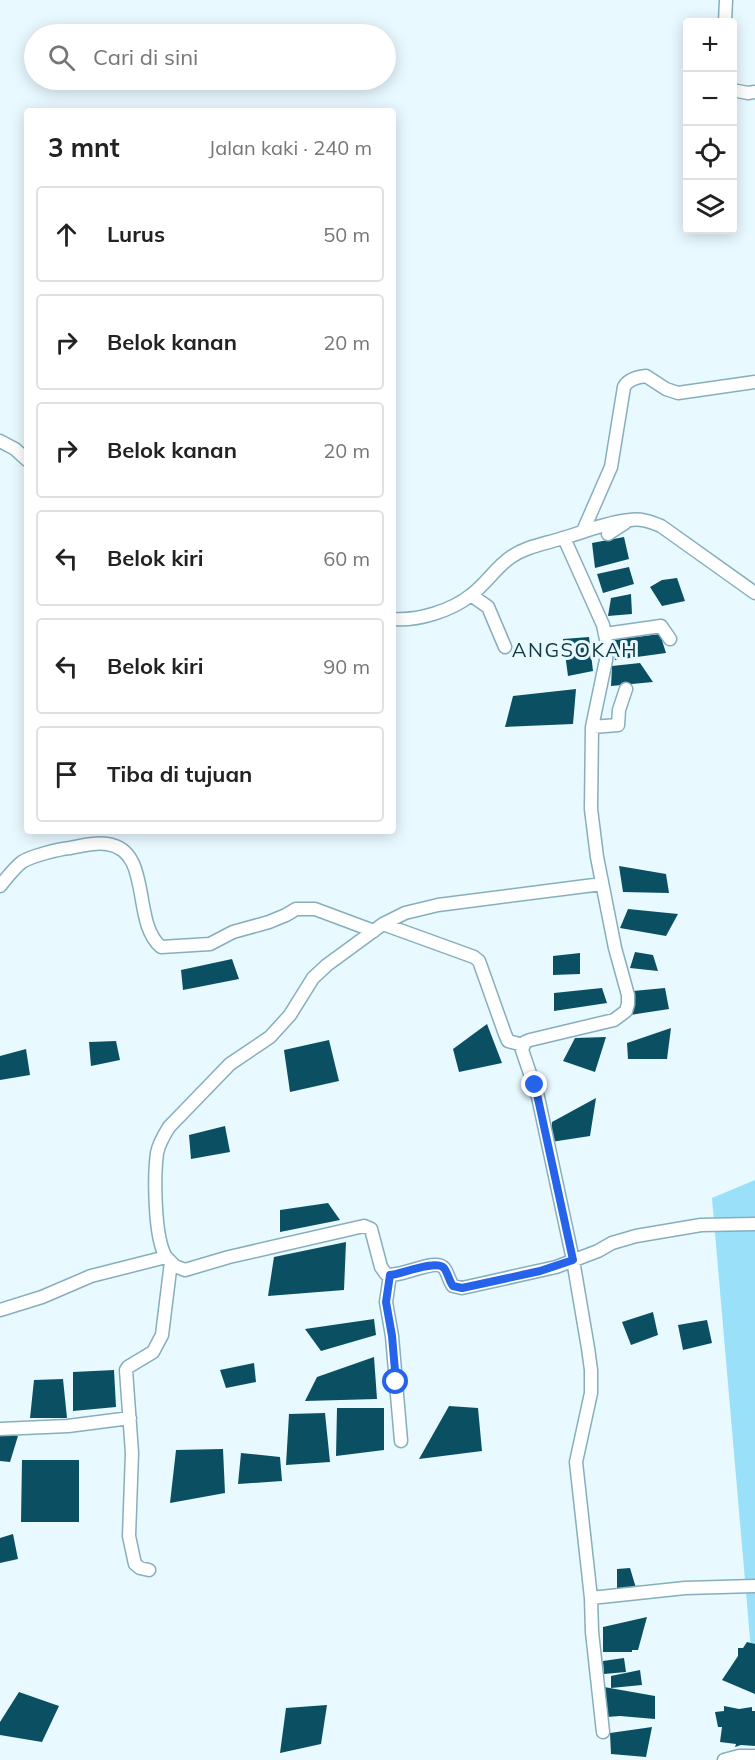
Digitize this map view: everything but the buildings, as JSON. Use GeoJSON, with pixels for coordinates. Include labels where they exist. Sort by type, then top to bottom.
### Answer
{"type":"FeatureCollection","features":[{"type":"Feature","properties":{"kind":"street"},"geometry":{"type":"LineString","coordinates":[[725,18],[726,0]]}},
{"type":"Feature","properties":{"kind":"street"},"geometry":{"type":"LineString","coordinates":[[737,91],[755,92]]}},
{"type":"Feature","properties":{"kind":"street"},"geometry":{"type":"LineString","coordinates":[[583,531],[611,467],[626,382],[646,376],[666,389],[678,393],[755,382]]}},
{"type":"Feature","properties":{"kind":"street"},"geometry":{"type":"LineString","coordinates":[[0,441],[24,457]]}},
{"type":"Feature","properties":{"kind":"street"},"geometry":{"type":"LineString","coordinates":[[608,534],[631,519]]}},
{"type":"Feature","properties":{"kind":"street"},"geometry":{"type":"LineString","coordinates":[[396,619],[432,614],[471,596],[512,556],[528,548],[631,519],[649,521],[661,526],[755,593]]}},
{"type":"Feature","properties":{"kind":"street"},"geometry":{"type":"LineString","coordinates":[[523,1045],[530,1040],[614,1020],[626,1011],[628,995],[615,948],[602,884],[591,809],[592,727],[606,660],[607,644],[603,625],[564,538]]}},
{"type":"Feature","properties":{"kind":"street"},"geometry":{"type":"LineString","coordinates":[[471,596],[488,607],[505,647]]}},
{"type":"Feature","properties":{"kind":"street"},"geometry":{"type":"LineString","coordinates":[[605,634],[661,626],[670,639]]}},
{"type":"Feature","properties":{"kind":"street"},"geometry":{"type":"LineString","coordinates":[[592,727],[618,725],[619,710],[626,689]]}},
{"type":"Feature","properties":{"kind":"street"},"geometry":{"type":"LineString","coordinates":[[0,886],[22,862],[65,848],[107,844],[124,851],[136,870],[146,924],[150,935],[161,947],[210,944],[233,932],[269,922],[296,909],[315,909],[474,957],[479,962],[508,1041],[523,1045]]}},
{"type":"Feature","properties":{"kind":"street"},"geometry":{"type":"LineString","coordinates":[[602,884],[438,905],[405,914],[378,927],[327,964],[313,978],[290,1015],[270,1037],[230,1064],[169,1127],[162,1138],[158,1151],[157,1205],[160,1243],[169,1260],[184,1270],[229,1257],[364,1226],[371,1229],[383,1271],[390,1275],[439,1265],[444,1268],[453,1286],[462,1288],[540,1271],[636,1236],[702,1225],[755,1224]]}},
{"type":"Feature","properties":{"kind":"street"},"geometry":{"type":"LineString","coordinates":[[523,1045],[523,1053],[538,1097],[573,1260],[591,1370],[591,1393],[576,1462],[603,1732]]}},
{"type":"Feature","properties":{"kind":"street"},"geometry":{"type":"LineString","coordinates":[[0,1310],[42,1297],[91,1276],[169,1260]]}},
{"type":"Feature","properties":{"kind":"street"},"geometry":{"type":"LineString","coordinates":[[149,1570],[135,1564],[129,1536],[132,1453],[126,1370],[153,1352],[162,1335],[169,1260]]}},
{"type":"Feature","properties":{"kind":"street"},"geometry":{"type":"LineString","coordinates":[[390,1275],[386,1302],[392,1336],[401,1441]]}},
{"type":"Feature","properties":{"kind":"street"},"geometry":{"type":"LineString","coordinates":[[0,1429],[68,1426],[130,1418]]}},
{"type":"Feature","properties":{"kind":"street"},"geometry":{"type":"LineString","coordinates":[[591,1598],[685,1588],[755,1586]]}},
{"type":"Feature","properties":{"kind":"street"},"geometry":{"type":"LineString","coordinates":[[724,1760],[739,1756],[755,1756]]}},
{"type":"Feature","properties":{"kind":"shaded area"},"geometry":{"type":"Polygon","coordinates":[[[755,1180],[755,1696],[712,1198],[755,1180]]]}},
{"type":"Feature","properties":{"kind":"district","name":"ANGSOKAH"},"geometry":{"type":"Point","coordinates":[575,650]}},
{"type":"Feature","properties":{"kind":"route"},"geometry":{"type":"LineString","coordinates":[[396,1382],[386,1302],[390,1275],[439,1265],[444,1268],[451,1284],[456,1288],[462,1288],[556,1267],[573,1260],[535,1085]]}}]}
